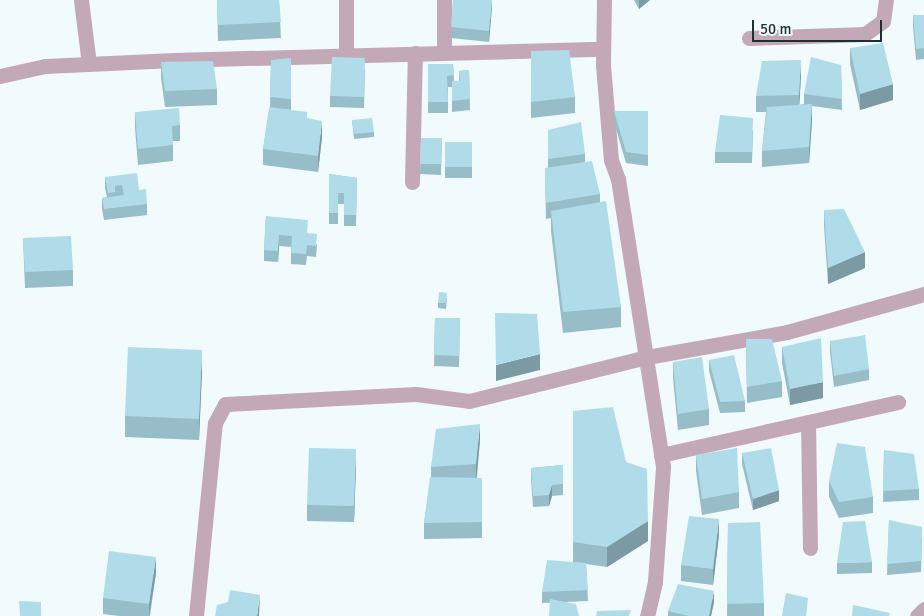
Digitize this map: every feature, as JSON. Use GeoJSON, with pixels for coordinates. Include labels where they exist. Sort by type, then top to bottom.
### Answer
{"type":"FeatureCollection","features":[{"type":"Feature","properties":{"kind":"street"},"geometry":{"type":"LineString","coordinates":[[82,0],[89,64]]}},
{"type":"Feature","properties":{"kind":"street"},"geometry":{"type":"LineString","coordinates":[[346,0],[346,54]]}},
{"type":"Feature","properties":{"kind":"street"},"geometry":{"type":"LineString","coordinates":[[444,0],[444,52]]}},
{"type":"Feature","properties":{"kind":"street"},"geometry":{"type":"LineString","coordinates":[[604,0],[602,49],[611,160],[618,179],[661,455],[662,524],[656,582],[647,616]]}},
{"type":"Feature","properties":{"kind":"street"},"geometry":{"type":"LineString","coordinates":[[749,38],[865,34],[882,21],[886,0]]}},
{"type":"Feature","properties":{"kind":"street"},"geometry":{"type":"LineString","coordinates":[[0,76],[45,66],[89,64],[346,54],[602,49]]}},
{"type":"Feature","properties":{"kind":"street"},"geometry":{"type":"LineString","coordinates":[[412,182],[415,53]]}},
{"type":"Feature","properties":{"kind":"street"},"geometry":{"type":"LineString","coordinates":[[196,616],[215,423],[225,404],[416,394],[469,401],[647,357],[787,332],[924,294]]}},
{"type":"Feature","properties":{"kind":"street"},"geometry":{"type":"LineString","coordinates":[[661,455],[898,402]]}},
{"type":"Feature","properties":{"kind":"street"},"geometry":{"type":"LineString","coordinates":[[808,422],[810,548]]}},
{"type":"Feature","properties":{"kind":"street"},"geometry":{"type":"LineString","coordinates":[[917,616],[924,609]]}},
{"type":"Feature","properties":{"kind":"building"},"geometry":{"type":"Polygon","coordinates":[[[217,0],[279,0],[281,22],[218,25],[217,0]]]}},
{"type":"Feature","properties":{"kind":"building"},"geometry":{"type":"Polygon","coordinates":[[[453,0],[492,0],[489,31],[451,27],[453,0]]]}},
{"type":"Feature","properties":{"kind":"building"},"geometry":{"type":"Polygon","coordinates":[[[913,15],[924,15],[924,48],[916,49],[913,15]]]}},
{"type":"Feature","properties":{"kind":"building"},"geometry":{"type":"Polygon","coordinates":[[[883,43],[893,84],[860,94],[850,48],[883,43]]]}},
{"type":"Feature","properties":{"kind":"building"},"geometry":{"type":"Polygon","coordinates":[[[569,50],[575,97],[531,102],[531,51],[569,50]]]}},
{"type":"Feature","properties":{"kind":"building"},"geometry":{"type":"Polygon","coordinates":[[[332,57],[365,58],[364,97],[330,96],[332,57]]]}},
{"type":"Feature","properties":{"kind":"building"},"geometry":{"type":"Polygon","coordinates":[[[811,57],[841,65],[842,99],[804,94],[811,57]]]}},
{"type":"Feature","properties":{"kind":"building"},"geometry":{"type":"Polygon","coordinates":[[[291,58],[291,99],[270,97],[271,60],[291,58]]]}},
{"type":"Feature","properties":{"kind":"building"},"geometry":{"type":"Polygon","coordinates":[[[801,60],[799,95],[756,96],[762,61],[801,60]]]}},
{"type":"Feature","properties":{"kind":"building"},"geometry":{"type":"Polygon","coordinates":[[[213,61],[217,89],[165,91],[161,62],[213,61]]]}},
{"type":"Feature","properties":{"kind":"building"},"geometry":{"type":"Polygon","coordinates":[[[428,64],[453,64],[454,75],[447,76],[448,102],[428,102],[428,64]]]}},
{"type":"Feature","properties":{"kind":"building"},"geometry":{"type":"Polygon","coordinates":[[[469,70],[470,99],[452,101],[452,81],[460,81],[459,71],[469,70]]]}},
{"type":"Feature","properties":{"kind":"building"},"geometry":{"type":"Polygon","coordinates":[[[812,104],[809,147],[762,151],[767,107],[812,104]]]}},
{"type":"Feature","properties":{"kind":"building"},"geometry":{"type":"Polygon","coordinates":[[[269,107],[307,112],[307,118],[322,121],[318,156],[263,149],[269,107]]]}},
{"type":"Feature","properties":{"kind":"building"},"geometry":{"type":"Polygon","coordinates":[[[179,108],[180,125],[172,126],[173,145],[138,149],[135,112],[179,108]]]}},
{"type":"Feature","properties":{"kind":"building"},"geometry":{"type":"Polygon","coordinates":[[[614,111],[648,111],[648,155],[626,152],[614,111]]]}},
{"type":"Feature","properties":{"kind":"building"},"geometry":{"type":"Polygon","coordinates":[[[720,115],[753,118],[752,152],[715,152],[720,115]]]}},
{"type":"Feature","properties":{"kind":"building"},"geometry":{"type":"Polygon","coordinates":[[[372,118],[374,132],[354,134],[352,120],[372,118]]]}},
{"type":"Feature","properties":{"kind":"building"},"geometry":{"type":"Polygon","coordinates":[[[581,122],[585,154],[548,159],[548,130],[581,122]]]}},
{"type":"Feature","properties":{"kind":"building"},"geometry":{"type":"Polygon","coordinates":[[[421,138],[442,138],[441,164],[420,164],[421,138]]]}},
{"type":"Feature","properties":{"kind":"building"},"geometry":{"type":"Polygon","coordinates":[[[445,142],[472,142],[472,167],[445,167],[445,142]]]}},
{"type":"Feature","properties":{"kind":"building"},"geometry":{"type":"Polygon","coordinates":[[[592,161],[600,194],[546,203],[545,168],[592,161]]]}},
{"type":"Feature","properties":{"kind":"building"},"geometry":{"type":"Polygon","coordinates":[[[137,173],[139,190],[146,189],[147,204],[104,209],[102,198],[124,195],[122,185],[115,186],[115,192],[108,193],[105,177],[137,173]]]}},
{"type":"Feature","properties":{"kind":"building"},"geometry":{"type":"Polygon","coordinates":[[[329,174],[357,178],[356,215],[344,215],[344,193],[338,193],[338,213],[329,213],[329,174]]]}},
{"type":"Feature","properties":{"kind":"building"},"geometry":{"type":"Polygon","coordinates":[[[606,201],[621,307],[563,312],[551,211],[606,201]]]}},
{"type":"Feature","properties":{"kind":"building"},"geometry":{"type":"Polygon","coordinates":[[[844,209],[865,252],[828,268],[824,210],[844,209]]]}},
{"type":"Feature","properties":{"kind":"building"},"geometry":{"type":"Polygon","coordinates":[[[266,216],[308,220],[307,233],[317,234],[316,246],[307,245],[306,254],[291,253],[292,236],[279,235],[278,251],[264,250],[266,216]]]}},
{"type":"Feature","properties":{"kind":"building"},"geometry":{"type":"Polygon","coordinates":[[[71,236],[73,270],[25,272],[23,238],[71,236]]]}},
{"type":"Feature","properties":{"kind":"building"},"geometry":{"type":"Polygon","coordinates":[[[439,292],[447,293],[446,303],[438,303],[439,292]]]}},
{"type":"Feature","properties":{"kind":"building"},"geometry":{"type":"Polygon","coordinates":[[[495,313],[537,314],[540,354],[496,365],[495,313]]]}},
{"type":"Feature","properties":{"kind":"building"},"geometry":{"type":"Polygon","coordinates":[[[435,318],[460,318],[459,356],[434,355],[435,318]]]}},
{"type":"Feature","properties":{"kind":"building"},"geometry":{"type":"Polygon","coordinates":[[[865,335],[869,369],[834,376],[830,341],[865,335]]]}},
{"type":"Feature","properties":{"kind":"building"},"geometry":{"type":"Polygon","coordinates":[[[821,338],[823,382],[790,389],[782,347],[821,338]]]}},
{"type":"Feature","properties":{"kind":"building"},"geometry":{"type":"Polygon","coordinates":[[[746,339],[772,339],[782,381],[747,387],[746,339]]]}},
{"type":"Feature","properties":{"kind":"building"},"geometry":{"type":"Polygon","coordinates":[[[128,347],[202,350],[199,419],[125,416],[128,347]]]}},
{"type":"Feature","properties":{"kind":"building"},"geometry":{"type":"Polygon","coordinates":[[[734,355],[745,401],[720,402],[709,360],[734,355]]]}},
{"type":"Feature","properties":{"kind":"building"},"geometry":{"type":"Polygon","coordinates":[[[702,357],[709,409],[678,414],[673,362],[702,357]]]}},
{"type":"Feature","properties":{"kind":"building"},"geometry":{"type":"Polygon","coordinates":[[[613,407],[626,462],[647,469],[648,521],[607,547],[573,542],[573,411],[613,407]]]}},
{"type":"Feature","properties":{"kind":"building"},"geometry":{"type":"Polygon","coordinates":[[[480,424],[476,464],[431,467],[436,429],[480,424]]]}},
{"type":"Feature","properties":{"kind":"building"},"geometry":{"type":"Polygon","coordinates":[[[837,443],[865,447],[873,497],[839,502],[829,481],[837,443]]]}},
{"type":"Feature","properties":{"kind":"building"},"geometry":{"type":"Polygon","coordinates":[[[309,448],[356,449],[354,506],[307,505],[309,448]]]}},
{"type":"Feature","properties":{"kind":"building"},"geometry":{"type":"Polygon","coordinates":[[[737,448],[739,492],[702,499],[696,455],[737,448]]]}},
{"type":"Feature","properties":{"kind":"building"},"geometry":{"type":"Polygon","coordinates":[[[771,448],[779,490],[753,499],[742,453],[771,448]]]}},
{"type":"Feature","properties":{"kind":"building"},"geometry":{"type":"Polygon","coordinates":[[[884,450],[914,454],[919,489],[883,491],[884,450]]]}},
{"type":"Feature","properties":{"kind":"building"},"geometry":{"type":"Polygon","coordinates":[[[563,465],[563,484],[552,485],[549,495],[533,496],[531,468],[563,465]]]}},
{"type":"Feature","properties":{"kind":"building"},"geometry":{"type":"Polygon","coordinates":[[[430,477],[482,478],[482,522],[424,523],[430,477]]]}},
{"type":"Feature","properties":{"kind":"building"},"geometry":{"type":"Polygon","coordinates":[[[689,516],[719,519],[713,569],[681,565],[689,516]]]}},
{"type":"Feature","properties":{"kind":"building"},"geometry":{"type":"Polygon","coordinates":[[[889,520],[922,527],[921,561],[887,564],[889,520]]]}},
{"type":"Feature","properties":{"kind":"building"},"geometry":{"type":"Polygon","coordinates":[[[865,521],[872,562],[837,563],[843,522],[865,521]]]}},
{"type":"Feature","properties":{"kind":"building"},"geometry":{"type":"Polygon","coordinates":[[[760,522],[764,603],[727,604],[728,523],[760,522]]]}},
{"type":"Feature","properties":{"kind":"building"},"geometry":{"type":"Polygon","coordinates":[[[109,551],[156,557],[149,604],[103,598],[109,551]]]}},
{"type":"Feature","properties":{"kind":"building"},"geometry":{"type":"Polygon","coordinates":[[[547,560],[586,563],[588,590],[542,592],[547,560]]]}},
{"type":"Feature","properties":{"kind":"building"},"geometry":{"type":"Polygon","coordinates":[[[678,584],[714,591],[709,616],[689,616],[668,611],[678,584]]]}},
{"type":"Feature","properties":{"kind":"building"},"geometry":{"type":"Polygon","coordinates":[[[230,590],[260,595],[257,616],[215,616],[217,605],[228,602],[230,590]]]}},
{"type":"Feature","properties":{"kind":"building"},"geometry":{"type":"Polygon","coordinates":[[[786,593],[808,598],[806,616],[782,616],[786,593]]]}},
{"type":"Feature","properties":{"kind":"building"},"geometry":{"type":"Polygon","coordinates":[[[550,599],[576,604],[579,616],[549,616],[550,599]]]}},
{"type":"Feature","properties":{"kind":"building"},"geometry":{"type":"Polygon","coordinates":[[[19,601],[41,602],[41,616],[20,616],[19,601]]]}},
{"type":"Feature","properties":{"kind":"building"},"geometry":{"type":"Polygon","coordinates":[[[853,605],[890,613],[889,616],[852,616],[853,605]]]}},
{"type":"Feature","properties":{"kind":"building"},"geometry":{"type":"Polygon","coordinates":[[[631,610],[629,616],[596,616],[597,611],[631,610]]]}}]}
